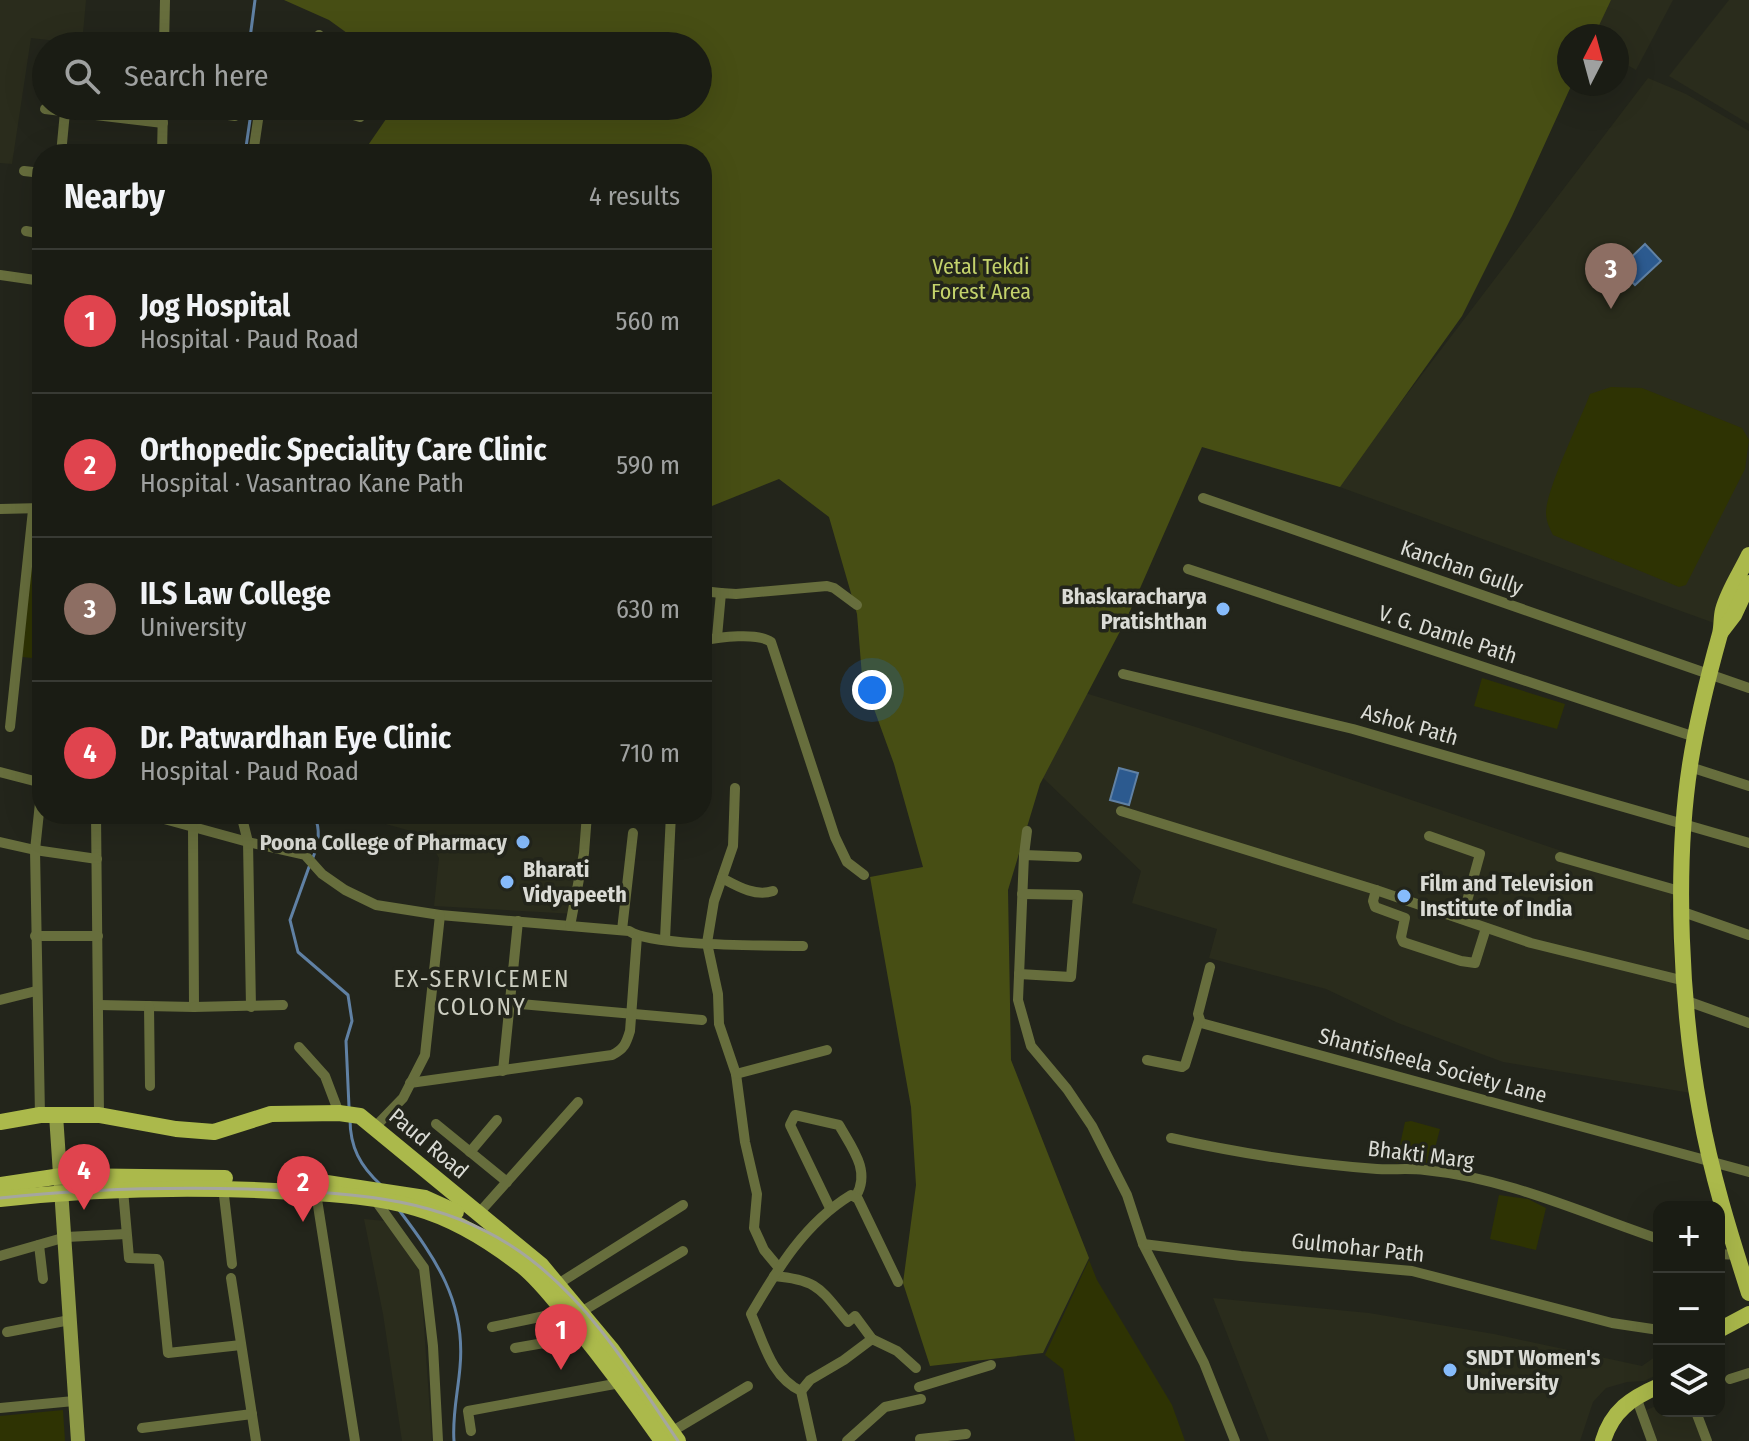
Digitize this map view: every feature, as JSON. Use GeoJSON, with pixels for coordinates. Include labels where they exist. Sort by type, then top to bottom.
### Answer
{"type":"FeatureCollection","features":[{"type":"Feature","properties":{"kind":"main road"},"geometry":{"type":"LineString","coordinates":[[1735,615],[1749,555]]}},
{"type":"Feature","properties":{"kind":"main road"},"geometry":{"type":"LineString","coordinates":[[1749,583],[1735,615],[1720,633],[1708,674],[1690,767],[1683,892],[1685,981],[1699,1108],[1710,1160],[1740,1247],[1749,1293]]}},
{"type":"Feature","properties":{"kind":"main road"},"geometry":{"type":"LineString","coordinates":[[0,1122],[48,1115],[99,1115],[176,1129],[214,1132],[271,1114],[347,1113]]}},
{"type":"Feature","properties":{"kind":"main road","name":"Paud Road"},"geometry":{"type":"LineString","coordinates":[[347,1113],[375,1127],[523,1248],[558,1284],[584,1336],[620,1383],[670,1438]]}},
{"type":"Feature","properties":{"kind":"main road"},"geometry":{"type":"LineString","coordinates":[[0,1185],[258,1179],[322,1182],[381,1196]]}},
{"type":"Feature","properties":{"kind":"main road"},"geometry":{"type":"LineString","coordinates":[[417,1204],[438,1180]]}},
{"type":"Feature","properties":{"kind":"main road","name":"Paud Road"},"geometry":{"type":"LineString","coordinates":[[0,1199],[62,1184],[123,1190],[223,1187],[381,1196],[417,1204],[492,1245],[531,1274],[573,1312],[670,1438]]}},
{"type":"Feature","properties":{"kind":"main road"},"geometry":{"type":"LineString","coordinates":[[1725,1320],[1749,1312]]}},
{"type":"Feature","properties":{"kind":"main road"},"geometry":{"type":"LineString","coordinates":[[1725,1326],[1749,1312]]}},
{"type":"Feature","properties":{"kind":"main road"},"geometry":{"type":"LineString","coordinates":[[1603,1441],[1607,1426],[1624,1404],[1653,1389]]}},
{"type":"Feature","properties":{"kind":"street"},"geometry":{"type":"LineString","coordinates":[[164,32],[165,0]]}},
{"type":"Feature","properties":{"kind":"street"},"geometry":{"type":"LineString","coordinates":[[62,144],[64,120]]}},
{"type":"Feature","properties":{"kind":"street"},"geometry":{"type":"LineString","coordinates":[[136,120],[163,123]]}},
{"type":"Feature","properties":{"kind":"street"},"geometry":{"type":"LineString","coordinates":[[162,144],[163,120]]}},
{"type":"Feature","properties":{"kind":"street"},"geometry":{"type":"LineString","coordinates":[[254,144],[258,120]]}},
{"type":"Feature","properties":{"kind":"street"},"geometry":{"type":"LineString","coordinates":[[24,171],[32,172]]}},
{"type":"Feature","properties":{"kind":"street"},"geometry":{"type":"LineString","coordinates":[[26,231],[32,232]]}},
{"type":"Feature","properties":{"kind":"street"},"geometry":{"type":"LineString","coordinates":[[0,275],[32,280]]}},
{"type":"Feature","properties":{"kind":"street","name":"Kanchan Gully"},"geometry":{"type":"LineString","coordinates":[[1203,498],[1749,688]]}},
{"type":"Feature","properties":{"kind":"street"},"geometry":{"type":"LineString","coordinates":[[0,509],[32,509]]}},
{"type":"Feature","properties":{"kind":"street"},"geometry":{"type":"LineString","coordinates":[[10,727],[32,556]]}},
{"type":"Feature","properties":{"kind":"street","name":"V. G. Damle Path"},"geometry":{"type":"LineString","coordinates":[[1188,569],[1695,737]]}},
{"type":"Feature","properties":{"kind":"street"},"geometry":{"type":"LineString","coordinates":[[712,592],[736,594],[827,586],[857,605]]}},
{"type":"Feature","properties":{"kind":"street"},"geometry":{"type":"LineString","coordinates":[[717,637],[721,593]]}},
{"type":"Feature","properties":{"kind":"street"},"geometry":{"type":"LineString","coordinates":[[712,638],[763,637],[771,642],[835,837],[847,862],[864,875]]}},
{"type":"Feature","properties":{"kind":"street","name":"Ashok Path"},"geometry":{"type":"LineString","coordinates":[[1123,674],[1353,729],[1685,822],[1749,843]]}},
{"type":"Feature","properties":{"kind":"street"},"geometry":{"type":"LineString","coordinates":[[1690,767],[1749,786]]}},
{"type":"Feature","properties":{"kind":"street"},"geometry":{"type":"LineString","coordinates":[[0,772],[32,780]]}},
{"type":"Feature","properties":{"kind":"street"},"geometry":{"type":"LineString","coordinates":[[735,788],[733,846],[712,909],[707,943],[718,994],[719,1024],[736,1074],[745,1142],[757,1194],[754,1228],[776,1272],[804,1279],[822,1291],[848,1322],[855,1316],[872,1339],[897,1351],[916,1368]]}},
{"type":"Feature","properties":{"kind":"street"},"geometry":{"type":"LineString","coordinates":[[1121,811],[1376,890],[1531,943],[1685,981]]}},
{"type":"Feature","properties":{"kind":"street"},"geometry":{"type":"LineString","coordinates":[[38,824],[35,850],[36,991],[48,1115],[62,1184],[78,1441]]}},
{"type":"Feature","properties":{"kind":"street"},"geometry":{"type":"LineString","coordinates":[[96,824],[99,1115]]}},
{"type":"Feature","properties":{"kind":"street"},"geometry":{"type":"LineString","coordinates":[[182,824],[305,855],[322,874],[345,890],[376,905],[440,915],[622,930],[637,936],[665,939],[803,946]]}},
{"type":"Feature","properties":{"kind":"street"},"geometry":{"type":"LineString","coordinates":[[244,824],[248,842],[251,1007]]}},
{"type":"Feature","properties":{"kind":"street"},"geometry":{"type":"LineString","coordinates":[[570,926],[586,824]]}},
{"type":"Feature","properties":{"kind":"street"},"geometry":{"type":"LineString","coordinates":[[665,939],[671,824]]}},
{"type":"Feature","properties":{"kind":"street"},"geometry":{"type":"LineString","coordinates":[[193,828],[194,1007]]}},
{"type":"Feature","properties":{"kind":"street"},"geometry":{"type":"LineString","coordinates":[[1027,831],[1018,1000],[1031,1046],[1067,1089],[1092,1126],[1127,1195],[1143,1244],[1204,1363],[1235,1441]]}},
{"type":"Feature","properties":{"kind":"street"},"geometry":{"type":"LineString","coordinates":[[622,930],[633,833]]}},
{"type":"Feature","properties":{"kind":"street"},"geometry":{"type":"LineString","coordinates":[[1429,836],[1480,854],[1462,919]]}},
{"type":"Feature","properties":{"kind":"street"},"geometry":{"type":"LineString","coordinates":[[0,842],[97,859]]}},
{"type":"Feature","properties":{"kind":"street"},"geometry":{"type":"LineString","coordinates":[[1024,855],[1077,857]]}},
{"type":"Feature","properties":{"kind":"street"},"geometry":{"type":"LineString","coordinates":[[1560,857],[1683,892]]}},
{"type":"Feature","properties":{"kind":"street"},"geometry":{"type":"LineString","coordinates":[[722,878],[749,890],[773,891]]}},
{"type":"Feature","properties":{"kind":"street"},"geometry":{"type":"LineString","coordinates":[[1376,890],[1375,907],[1405,918],[1401,937],[1403,942],[1475,963],[1486,928]]}},
{"type":"Feature","properties":{"kind":"street"},"geometry":{"type":"LineString","coordinates":[[1019,974],[1071,977],[1078,895],[1022,894]]}},
{"type":"Feature","properties":{"kind":"street"},"geometry":{"type":"LineString","coordinates":[[1683,912],[1749,935]]}},
{"type":"Feature","properties":{"kind":"street"},"geometry":{"type":"LineString","coordinates":[[375,1127],[403,1098],[425,1055],[440,915]]}},
{"type":"Feature","properties":{"kind":"street"},"geometry":{"type":"LineString","coordinates":[[503,1071],[518,921]]}},
{"type":"Feature","properties":{"kind":"street"},"geometry":{"type":"LineString","coordinates":[[35,936],[98,936]]}},
{"type":"Feature","properties":{"kind":"street"},"geometry":{"type":"LineString","coordinates":[[410,1083],[612,1055],[626,1045],[637,936]]}},
{"type":"Feature","properties":{"kind":"street"},"geometry":{"type":"LineString","coordinates":[[1147,1060],[1185,1065],[1199,1020],[1210,967]]}},
{"type":"Feature","properties":{"kind":"street"},"geometry":{"type":"LineString","coordinates":[[0,1000],[36,991]]}},
{"type":"Feature","properties":{"kind":"street"},"geometry":{"type":"LineString","coordinates":[[1687,1001],[1749,1023]]}},
{"type":"Feature","properties":{"kind":"street"},"geometry":{"type":"LineString","coordinates":[[509,1003],[702,1020]]}},
{"type":"Feature","properties":{"kind":"street"},"geometry":{"type":"LineString","coordinates":[[99,1005],[283,1005]]}},
{"type":"Feature","properties":{"kind":"street"},"geometry":{"type":"LineString","coordinates":[[149,1006],[150,1086]]}},
{"type":"Feature","properties":{"kind":"street","name":"Shantisheela Society Lane"},"geometry":{"type":"LineString","coordinates":[[1199,1020],[1749,1172]]}},
{"type":"Feature","properties":{"kind":"street"},"geometry":{"type":"LineString","coordinates":[[299,1047],[325,1076],[347,1113]]}},
{"type":"Feature","properties":{"kind":"street"},"geometry":{"type":"LineString","coordinates":[[736,1074],[827,1050]]}},
{"type":"Feature","properties":{"kind":"street"},"geometry":{"type":"LineString","coordinates":[[479,1213],[578,1102]]}},
{"type":"Feature","properties":{"kind":"street"},"geometry":{"type":"LineString","coordinates":[[830,1208],[790,1125],[795,1115],[839,1125],[860,1164],[863,1184],[856,1196]]}},
{"type":"Feature","properties":{"kind":"street"},"geometry":{"type":"LineString","coordinates":[[470,1152],[497,1120]]}},
{"type":"Feature","properties":{"kind":"street"},"geometry":{"type":"LineString","coordinates":[[436,1124],[507,1182]]}},
{"type":"Feature","properties":{"kind":"street","name":"Bhakti Marg"},"geometry":{"type":"LineString","coordinates":[[1171,1138],[1237,1153],[1376,1169],[1426,1170],[1458,1176],[1529,1191],[1653,1237]]}},
{"type":"Feature","properties":{"kind":"street"},"geometry":{"type":"LineString","coordinates":[[223,1187],[232,1264]]}},
{"type":"Feature","properties":{"kind":"street"},"geometry":{"type":"LineString","coordinates":[[123,1190],[129,1258],[152,1258],[159,1263],[168,1353],[241,1345]]}},
{"type":"Feature","properties":{"kind":"street"},"geometry":{"type":"LineString","coordinates":[[316,1193],[355,1441]]}},
{"type":"Feature","properties":{"kind":"street"},"geometry":{"type":"LineString","coordinates":[[801,1391],[786,1384],[777,1373],[751,1314],[785,1256],[830,1208],[851,1195],[856,1196]]}},
{"type":"Feature","properties":{"kind":"street"},"geometry":{"type":"LineString","coordinates":[[381,1196],[424,1268],[433,1346],[438,1441]]}},
{"type":"Feature","properties":{"kind":"street"},"geometry":{"type":"LineString","coordinates":[[856,1196],[898,1282]]}},
{"type":"Feature","properties":{"kind":"street"},"geometry":{"type":"LineString","coordinates":[[558,1284],[683,1205]]}},
{"type":"Feature","properties":{"kind":"street"},"geometry":{"type":"LineString","coordinates":[[0,1256],[66,1237],[126,1234]]}},
{"type":"Feature","properties":{"kind":"street","name":"Gulmohar Path"},"geometry":{"type":"LineString","coordinates":[[1143,1244],[1412,1271],[1612,1323],[1653,1329]]}},
{"type":"Feature","properties":{"kind":"street"},"geometry":{"type":"LineString","coordinates":[[39,1245],[43,1279]]}},
{"type":"Feature","properties":{"kind":"street"},"geometry":{"type":"LineString","coordinates":[[492,1327],[573,1312],[683,1251]]}},
{"type":"Feature","properties":{"kind":"street"},"geometry":{"type":"LineString","coordinates":[[231,1278],[256,1441]]}},
{"type":"Feature","properties":{"kind":"street"},"geometry":{"type":"LineString","coordinates":[[7,1332],[70,1320]]}},
{"type":"Feature","properties":{"kind":"street"},"geometry":{"type":"LineString","coordinates":[[515,1348],[584,1336]]}},
{"type":"Feature","properties":{"kind":"street"},"geometry":{"type":"LineString","coordinates":[[801,1391],[810,1380],[872,1339]]}},
{"type":"Feature","properties":{"kind":"street"},"geometry":{"type":"LineString","coordinates":[[919,1387],[991,1365]]}},
{"type":"Feature","properties":{"kind":"street"},"geometry":{"type":"LineString","coordinates":[[1730,1379],[1749,1373]]}},
{"type":"Feature","properties":{"kind":"street"},"geometry":{"type":"LineString","coordinates":[[471,1431],[468,1411],[620,1383]]}},
{"type":"Feature","properties":{"kind":"street"},"geometry":{"type":"LineString","coordinates":[[670,1438],[748,1386]]}},
{"type":"Feature","properties":{"kind":"street"},"geometry":{"type":"LineString","coordinates":[[801,1391],[812,1441]]}},
{"type":"Feature","properties":{"kind":"street"},"geometry":{"type":"LineString","coordinates":[[1636,1397],[1652,1441]]}},
{"type":"Feature","properties":{"kind":"street"},"geometry":{"type":"LineString","coordinates":[[847,1441],[885,1407],[921,1399]]}},
{"type":"Feature","properties":{"kind":"street"},"geometry":{"type":"LineString","coordinates":[[0,1408],[74,1401]]}},
{"type":"Feature","properties":{"kind":"street"},"geometry":{"type":"LineString","coordinates":[[142,1428],[252,1414]]}},
{"type":"Feature","properties":{"kind":"street"},"geometry":{"type":"LineString","coordinates":[[1698,1417],[1707,1441]]}},
{"type":"Feature","properties":{"kind":"street"},"geometry":{"type":"LineString","coordinates":[[920,1439],[966,1434]]}},
{"type":"Feature","properties":{"kind":"shaded area"},"geometry":{"type":"Polygon","coordinates":[[[0,0],[86,0],[83,32],[32,32],[12,164],[0,163],[0,0]]]}},
{"type":"Feature","properties":{"kind":"shaded area"},"geometry":{"type":"Polygon","coordinates":[[[1611,0],[1673,0],[1636,70],[1629,66],[1629,24],[1597,24],[1611,0]]]}},
{"type":"Feature","properties":{"kind":"shaded area"},"geometry":{"type":"Polygon","coordinates":[[[1729,0],[1749,0],[1749,124],[1669,76],[1729,0]]]}},
{"type":"Feature","properties":{"kind":"shaded area"},"geometry":{"type":"Polygon","coordinates":[[[1648,78],[1686,94],[1749,131],[1749,547],[1714,623],[1337,486],[1648,78]]]}},
{"type":"Feature","properties":{"kind":"shaded area","name":"Film and Television Institute of India"},"geometry":{"type":"Polygon","coordinates":[[[1082,692],[1199,728],[1677,890],[1670,904],[1676,982],[1691,1093],[1503,1062],[1398,1023],[1326,989],[1209,958],[1217,929],[1132,903],[1141,871],[1042,777],[1082,692]]]}},
{"type":"Feature","properties":{"kind":"shaded area","name":"Bharati Vidyapeeth"},"geometry":{"type":"Polygon","coordinates":[[[386,824],[582,824],[575,914],[434,906],[439,858],[425,835],[386,824]]]}},
{"type":"Feature","properties":{"kind":"shaded area"},"geometry":{"type":"Polygon","coordinates":[[[364,1219],[385,1221],[420,1270],[432,1441],[402,1441],[383,1314],[364,1219]]]}},
{"type":"Feature","properties":{"kind":"shaded area","name":"SNDT Women's University"},"geometry":{"type":"Polygon","coordinates":[[[1213,1298],[1369,1313],[1494,1334],[1642,1366],[1653,1358],[1653,1377],[1606,1388],[1593,1402],[1580,1441],[1269,1441],[1213,1298]]]}},
{"type":"Feature","properties":{"kind":"shaded area"},"geometry":{"type":"Polygon","coordinates":[[[1653,1407],[1653,1417],[1693,1417],[1702,1441],[1657,1441],[1646,1410],[1653,1407]]]}},
{"type":"Feature","properties":{"kind":"green space","name":"Vetal Tekdi Forest Area"},"geometry":{"type":"Polygon","coordinates":[[[284,0],[1611,0],[1600,24],[1557,24],[1557,96],[1567,96],[1512,216],[1462,316],[1340,487],[1202,447],[1127,618],[1040,784],[1008,890],[1011,1060],[1089,1258],[1043,1353],[930,1366],[903,1283],[916,1185],[911,1107],[870,877],[923,867],[894,764],[862,676],[857,614],[829,517],[779,479],[712,506],[712,144],[369,144],[385,120],[712,120],[712,32],[346,32],[329,20],[284,0]]]}},
{"type":"Feature","properties":{"kind":"green space"},"geometry":{"type":"Polygon","coordinates":[[[1611,387],[1642,388],[1742,428],[1749,440],[1745,469],[1686,585],[1679,587],[1553,535],[1548,524],[1546,512],[1552,487],[1590,394],[1611,387]]]}},
{"type":"Feature","properties":{"kind":"green space"},"geometry":{"type":"Polygon","coordinates":[[[32,559],[32,658],[22,657],[32,559]]]}},
{"type":"Feature","properties":{"kind":"green space"},"geometry":{"type":"Polygon","coordinates":[[[1482,678],[1565,704],[1557,729],[1474,706],[1482,678]]]}},
{"type":"Feature","properties":{"kind":"green space"},"geometry":{"type":"Polygon","coordinates":[[[1405,1122],[1440,1129],[1431,1163],[1396,1163],[1405,1122]]]}},
{"type":"Feature","properties":{"kind":"green space"},"geometry":{"type":"Polygon","coordinates":[[[1499,1195],[1528,1199],[1546,1208],[1536,1250],[1490,1239],[1499,1195]]]}},
{"type":"Feature","properties":{"kind":"green space"},"geometry":{"type":"Polygon","coordinates":[[[1089,1260],[1097,1280],[1172,1405],[1185,1441],[1075,1441],[1063,1369],[1045,1355],[1089,1260]]]}},
{"type":"Feature","properties":{"kind":"green space"},"geometry":{"type":"Polygon","coordinates":[[[63,1410],[65,1441],[0,1441],[0,1416],[63,1410]]]}},
{"type":"Feature","properties":{"kind":"water"},"geometry":{"type":"Polygon","coordinates":[[[1645,244],[1661,261],[1635,285],[1619,269],[1645,244]]]}},
{"type":"Feature","properties":{"kind":"water"},"geometry":{"type":"Polygon","coordinates":[[[1119,768],[1138,773],[1129,805],[1110,800],[1119,768]]]}},
{"type":"Feature","properties":{"kind":"waterway"},"geometry":{"type":"LineString","coordinates":[[251,32],[255,0]]}},
{"type":"Feature","properties":{"kind":"waterway"},"geometry":{"type":"LineString","coordinates":[[246,144],[250,120]]}},
{"type":"Feature","properties":{"kind":"waterway"},"geometry":{"type":"LineString","coordinates":[[312,860],[318,837],[317,824]]}},
{"type":"Feature","properties":{"kind":"waterway"},"geometry":{"type":"LineString","coordinates":[[309,867],[290,920],[298,952],[348,995],[352,1021],[346,1041],[349,1107]]}},
{"type":"Feature","properties":{"kind":"waterway"},"geometry":{"type":"LineString","coordinates":[[350,1119],[358,1155],[367,1171],[381,1185]]}},
{"type":"Feature","properties":{"kind":"waterway"},"geometry":{"type":"LineString","coordinates":[[399,1210],[446,1282],[458,1322],[461,1344],[454,1441]]}},
{"type":"Feature","properties":{"kind":"railway"},"geometry":{"type":"LineString","coordinates":[[0,1198],[124,1189],[286,1190],[395,1201],[464,1221],[498,1237],[530,1259],[574,1299],[611,1344],[678,1441]]}},
{"type":"Feature","properties":{"kind":"place","name":"ILS Law College"},"geometry":{"type":"Point","coordinates":[1611,309]}},
{"type":"Feature","properties":{"kind":"place","name":"Bhaskaracharya Pratishthan"},"geometry":{"type":"Point","coordinates":[1223,609]}},
{"type":"Feature","properties":{"kind":"place","name":"Poona College of Pharmacy"},"geometry":{"type":"Point","coordinates":[523,842]}},
{"type":"Feature","properties":{"kind":"place","name":"Bharati Vidyapeeth"},"geometry":{"type":"Point","coordinates":[507,882]}},
{"type":"Feature","properties":{"kind":"place","name":"Film and Television Institute of India"},"geometry":{"type":"Point","coordinates":[1404,896]}},
{"type":"Feature","properties":{"kind":"place","name":"Dr. Patwardhan Eye Clinic"},"geometry":{"type":"Point","coordinates":[84,1210]}},
{"type":"Feature","properties":{"kind":"place","name":"Orthopedic Speciality Care Clinic"},"geometry":{"type":"Point","coordinates":[303,1222]}},
{"type":"Feature","properties":{"kind":"place","name":"Jog Hospital"},"geometry":{"type":"Point","coordinates":[561,1370]}},
{"type":"Feature","properties":{"kind":"place","name":"SNDT Women's University"},"geometry":{"type":"Point","coordinates":[1450,1370]}},
{"type":"Feature","properties":{"kind":"district","name":"EX-SERVICEMEN COLONY"},"geometry":{"type":"Point","coordinates":[482,993]}}]}
